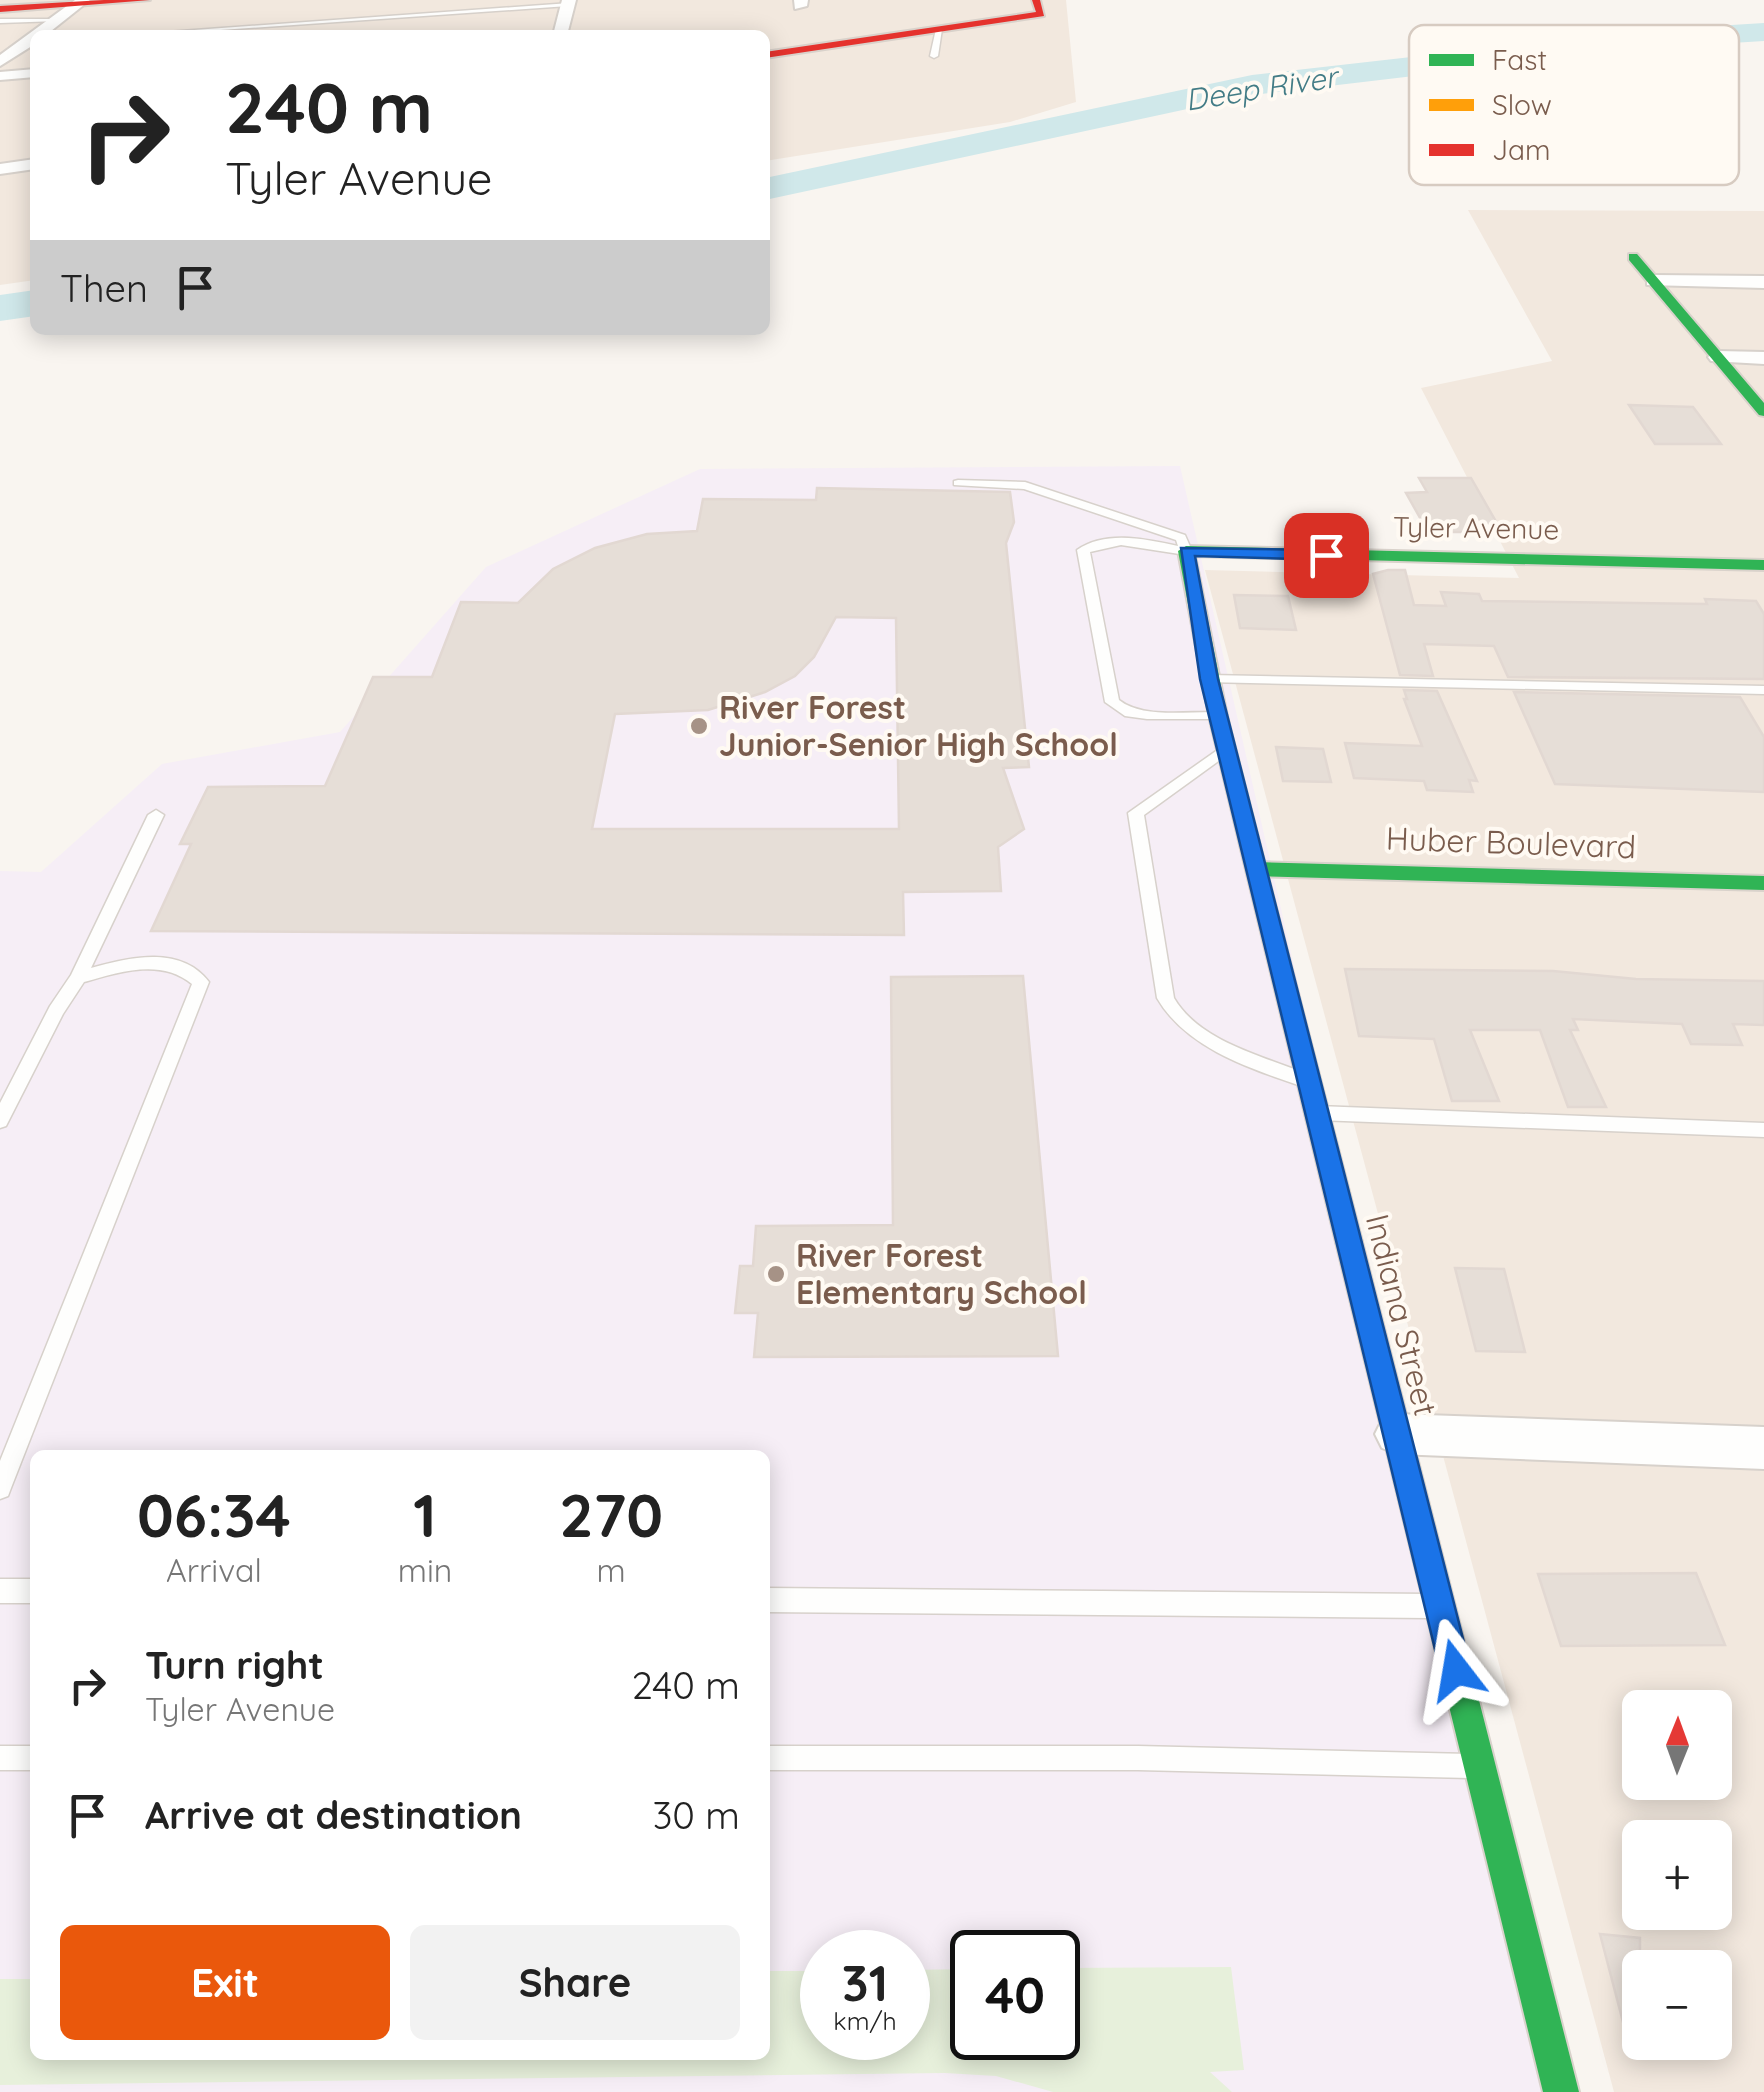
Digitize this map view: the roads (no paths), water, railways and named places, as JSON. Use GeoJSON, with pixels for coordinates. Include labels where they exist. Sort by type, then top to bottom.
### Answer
{"type":"FeatureCollection","features":[{"type":"Feature","properties":{"kind":"street"},"geometry":{"type":"LineString","coordinates":[[7,15],[80,2],[146,0]]}},
{"type":"Feature","properties":{"kind":"street"},"geometry":{"type":"LineString","coordinates":[[44,30],[80,2]]}},
{"type":"Feature","properties":{"kind":"street"},"geometry":{"type":"LineString","coordinates":[[561,30],[568,2]]}},
{"type":"Feature","properties":{"kind":"street"},"geometry":{"type":"LineString","coordinates":[[770,54],[940,29],[1038,7]]}},
{"type":"Feature","properties":{"kind":"street"},"geometry":{"type":"LineString","coordinates":[[0,62],[30,41]]}},
{"type":"Feature","properties":{"kind":"street"},"geometry":{"type":"LineString","coordinates":[[0,76],[30,73]]}},
{"type":"Feature","properties":{"kind":"street"},"geometry":{"type":"LineString","coordinates":[[0,169],[30,165]]}},
{"type":"Feature","properties":{"kind":"street"},"geometry":{"type":"LineString","coordinates":[[1634,257],[1764,412]]}},
{"type":"Feature","properties":{"kind":"street"},"geometry":{"type":"LineString","coordinates":[[1654,281],[1764,282]]}},
{"type":"Feature","properties":{"kind":"street"},"geometry":{"type":"LineString","coordinates":[[1718,357],[1764,358]]}},
{"type":"Feature","properties":{"kind":"street","name":"Tyler Avenue"},"geometry":{"type":"LineString","coordinates":[[1186,551],[1764,565]]}},
{"type":"Feature","properties":{"kind":"street","name":"Indiana Street"},"geometry":{"type":"LineString","coordinates":[[1186,551],[1218,716],[1561,2092]]}},
{"type":"Feature","properties":{"kind":"street","name":"Huber Boulevard"},"geometry":{"type":"LineString","coordinates":[[1256,869],[1764,882]]}},
{"type":"Feature","properties":{"kind":"street"},"geometry":{"type":"LineString","coordinates":[[1398,1434],[1764,1448]]}},
{"type":"Feature","properties":{"kind":"lane"},"geometry":{"type":"LineString","coordinates":[[215,30],[568,2]]}},
{"type":"Feature","properties":{"kind":"lane"},"geometry":{"type":"LineString","coordinates":[[7,15],[56,21]]}},
{"type":"Feature","properties":{"kind":"lane"},"geometry":{"type":"LineString","coordinates":[[934,56],[940,29]]}},
{"type":"Feature","properties":{"kind":"lane"},"geometry":{"type":"LineString","coordinates":[[958,484],[1025,486],[1180,538],[1186,551]]}},
{"type":"Feature","properties":{"kind":"lane"},"geometry":{"type":"LineString","coordinates":[[1186,551],[1128,541],[1103,541],[1083,550],[1108,694],[1125,712],[1168,717],[1218,716]]}},
{"type":"Feature","properties":{"kind":"lane"},"geometry":{"type":"LineString","coordinates":[[1209,679],[1764,690]]}},
{"type":"Feature","properties":{"kind":"lane"},"geometry":{"type":"LineString","coordinates":[[1227,749],[1136,813],[1166,998],[1171,1010],[1198,1034],[1310,1082]]}},
{"type":"Feature","properties":{"kind":"lane"},"geometry":{"type":"LineString","coordinates":[[0,1121],[78,978],[156,815]]}},
{"type":"Feature","properties":{"kind":"lane"},"geometry":{"type":"LineString","coordinates":[[0,1488],[201,982],[190,970],[163,962],[118,967],[78,978]]}},
{"type":"Feature","properties":{"kind":"lane"},"geometry":{"type":"LineString","coordinates":[[1317,1113],[1764,1130]]}},
{"type":"Feature","properties":{"kind":"lane"},"geometry":{"type":"LineString","coordinates":[[0,1591],[30,1592]]}},
{"type":"Feature","properties":{"kind":"lane"},"geometry":{"type":"LineString","coordinates":[[770,1600],[1440,1606]]}},
{"type":"Feature","properties":{"kind":"lane"},"geometry":{"type":"LineString","coordinates":[[0,1758],[30,1758]]}},
{"type":"Feature","properties":{"kind":"lane"},"geometry":{"type":"LineString","coordinates":[[770,1758],[1138,1758],[1480,1766]]}},
{"type":"Feature","properties":{"kind":"waterway","name":"Deep River"},"geometry":{"type":"LineString","coordinates":[[1739,34],[1764,32]]}},
{"type":"Feature","properties":{"kind":"waterway","name":"Deep River"},"geometry":{"type":"LineString","coordinates":[[770,188],[1252,85],[1409,67]]}},
{"type":"Feature","properties":{"kind":"waterway","name":"Deep River"},"geometry":{"type":"LineString","coordinates":[[0,308],[30,304]]}},
{"type":"Feature","properties":{"kind":"place","name":"River Forest Junior-Senior High School"},"geometry":{"type":"Point","coordinates":[699,726]}},
{"type":"Feature","properties":{"kind":"place","name":"River Forest Elementary School"},"geometry":{"type":"Point","coordinates":[776,1274]}}]}
